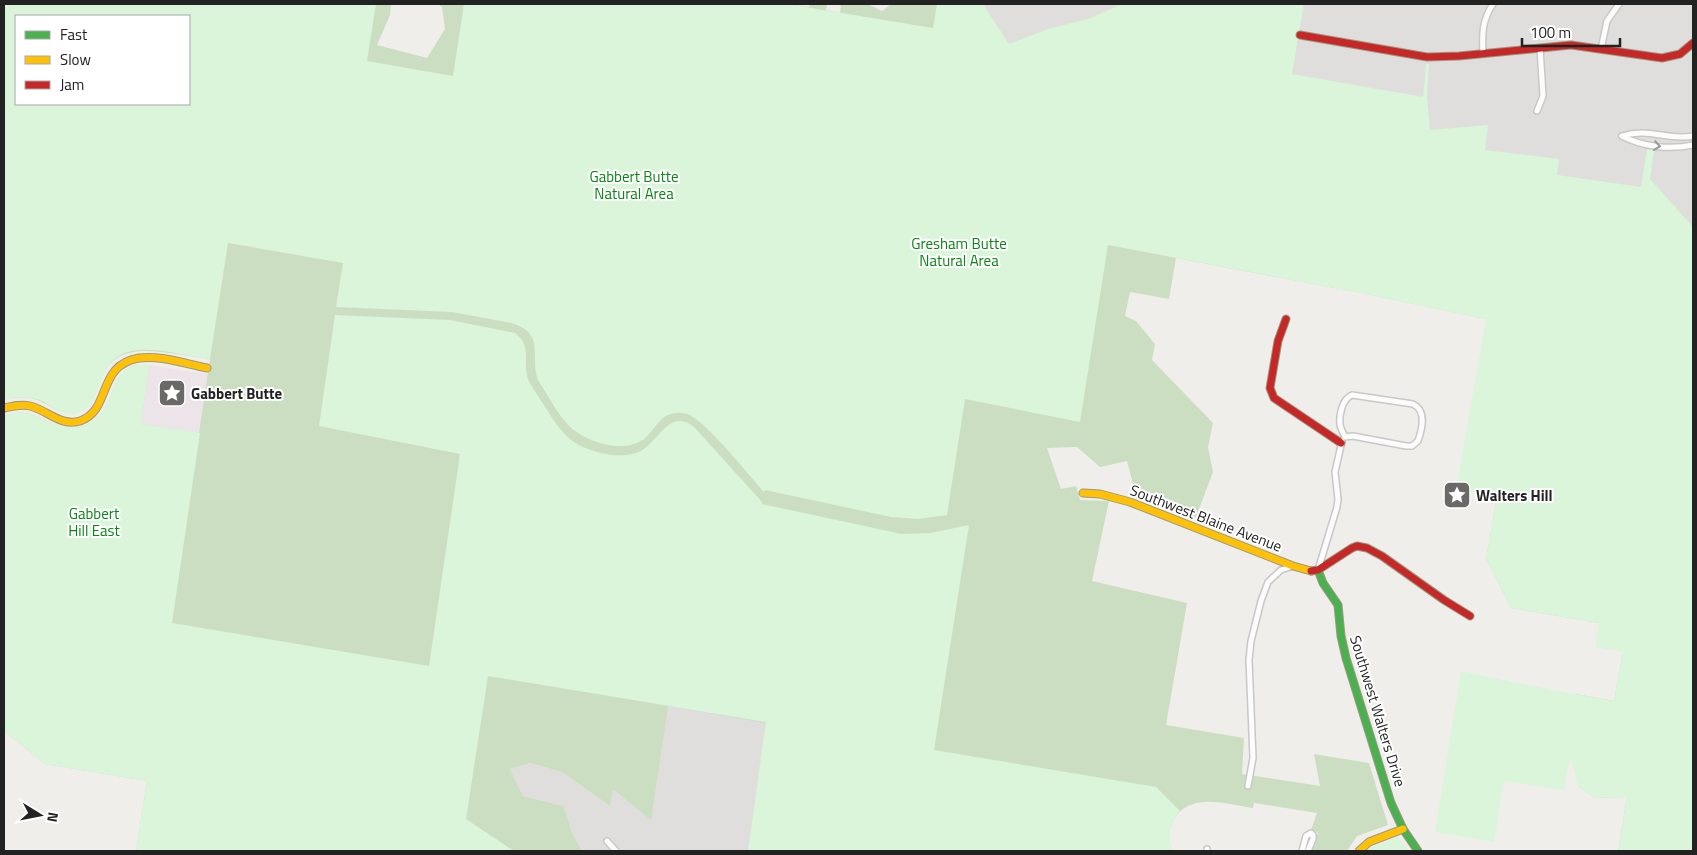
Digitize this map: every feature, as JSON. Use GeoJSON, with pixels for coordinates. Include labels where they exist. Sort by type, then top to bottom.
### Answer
{"type":"FeatureCollection","features":[{"type":"Feature","properties":{"kind":"street"},"geometry":{"type":"LineString","coordinates":[[1483,54],[1486,14],[1493,4]]}},
{"type":"Feature","properties":{"kind":"street"},"geometry":{"type":"LineString","coordinates":[[1601,49],[1607,21],[1619,4]]}},
{"type":"Feature","properties":{"kind":"street"},"geometry":{"type":"LineString","coordinates":[[1300,36],[1419,56],[1483,54],[1572,45],[1662,58],[1680,54],[1693,43]]}},
{"type":"Feature","properties":{"kind":"street"},"geometry":{"type":"LineString","coordinates":[[1537,111],[1544,96],[1540,48]]}},
{"type":"Feature","properties":{"kind":"street"},"geometry":{"type":"LineString","coordinates":[[1693,136],[1676,137],[1635,131],[1622,136],[1634,142],[1663,147],[1693,145]]}},
{"type":"Feature","properties":{"kind":"street"},"geometry":{"type":"LineString","coordinates":[[1286,319],[1278,342],[1270,388],[1272,394],[1274,398],[1343,440]]}},
{"type":"Feature","properties":{"kind":"street"},"geometry":{"type":"LineString","coordinates":[[4,408],[32,406],[59,421],[69,423],[88,418],[95,411],[100,404],[108,378],[116,367],[122,363],[140,358],[150,358],[207,368]]}},
{"type":"Feature","properties":{"kind":"street"},"geometry":{"type":"LineString","coordinates":[[1318,570],[1337,507],[1335,472],[1343,440],[1340,423],[1344,401],[1352,395],[1414,404],[1420,408],[1423,415],[1418,441],[1412,446],[1353,436],[1343,440]]}},
{"type":"Feature","properties":{"kind":"street","name":"Southwest Blaine Avenue"},"geometry":{"type":"LineString","coordinates":[[1083,493],[1100,494],[1130,502],[1293,566],[1310,571],[1318,570]]}},
{"type":"Feature","properties":{"kind":"street"},"geometry":{"type":"LineString","coordinates":[[1318,570],[1352,548],[1357,546],[1367,548],[1382,556],[1470,616]]}},
{"type":"Feature","properties":{"kind":"street"},"geometry":{"type":"LineString","coordinates":[[1248,786],[1253,758],[1249,660],[1251,641],[1268,582],[1281,570],[1293,566]]}},
{"type":"Feature","properties":{"kind":"street","name":"Southwest Walters Drive"},"geometry":{"type":"LineString","coordinates":[[1318,570],[1320,578],[1338,605],[1341,636],[1346,658],[1391,803],[1403,830],[1418,851]]}},
{"type":"Feature","properties":{"kind":"street"},"geometry":{"type":"LineString","coordinates":[[1359,851],[1369,842],[1403,830]]}},
{"type":"Feature","properties":{"kind":"street"},"geometry":{"type":"LineString","coordinates":[[1302,851],[1306,836],[1310,834],[1313,835],[1313,839],[1308,851]]}},
{"type":"Feature","properties":{"kind":"street"},"geometry":{"type":"LineString","coordinates":[[607,842],[616,851]]}},
{"type":"Feature","properties":{"kind":"shaded area"},"geometry":{"type":"Polygon","coordinates":[[[983,4],[1122,4],[1088,19],[1051,28],[1009,44],[983,4]]]}},
{"type":"Feature","properties":{"kind":"shaded area"},"geometry":{"type":"Polygon","coordinates":[[[1304,4],[1693,4],[1693,227],[1650,179],[1654,150],[1647,149],[1641,187],[1557,175],[1559,159],[1485,150],[1488,125],[1430,130],[1427,97],[1429,65],[1426,65],[1424,97],[1292,74],[1304,4]]]}},
{"type":"Feature","properties":{"kind":"shaded area"},"geometry":{"type":"Polygon","coordinates":[[[149,365],[208,374],[200,433],[141,424],[149,365]]]}},
{"type":"Feature","properties":{"kind":"shaded area"},"geometry":{"type":"Polygon","coordinates":[[[668,706],[766,722],[748,851],[582,851],[572,833],[564,806],[523,796],[510,769],[530,763],[562,772],[610,806],[613,788],[668,706]]]}},
{"type":"Feature","properties":{"kind":"green space"},"geometry":{"type":"Polygon","coordinates":[[[4,4],[391,4],[390,15],[377,45],[427,58],[445,29],[442,7],[438,4],[787,4],[809,7],[810,4],[827,4],[826,10],[840,13],[841,4],[868,4],[882,11],[891,4],[963,4],[965,6],[967,4],[983,4],[1009,44],[1051,28],[1088,19],[1122,4],[1304,4],[1292,74],[1423,97],[1426,64],[1429,64],[1427,97],[1430,130],[1488,125],[1485,150],[1559,159],[1557,175],[1641,187],[1647,149],[1654,150],[1650,179],[1693,227],[1693,851],[1618,851],[1627,797],[1595,798],[1578,786],[1576,694],[1614,701],[1623,652],[1599,628],[1599,623],[1511,608],[1486,559],[1497,497],[1486,319],[1176,258],[1169,299],[1130,292],[1125,316],[1136,321],[1155,344],[1152,360],[1213,423],[1208,447],[1213,472],[1196,517],[1136,495],[1127,461],[1100,467],[1077,447],[1047,448],[1061,489],[1076,486],[1080,500],[1109,501],[1092,581],[1187,603],[1166,725],[1244,738],[1242,774],[1320,786],[1314,754],[1369,763],[1388,825],[1357,836],[1347,851],[1311,851],[1318,833],[1311,830],[1317,813],[1254,803],[1253,808],[1209,802],[1188,806],[1173,821],[1169,832],[1172,851],[748,851],[766,723],[668,706],[651,820],[613,789],[610,806],[562,772],[530,763],[510,769],[523,796],[564,806],[572,833],[582,851],[136,851],[147,781],[45,764],[4,731],[4,416],[27,413],[65,428],[76,428],[88,424],[98,417],[105,408],[119,378],[125,370],[135,366],[149,365],[141,424],[199,433],[210,359],[156,351],[125,354],[109,365],[102,375],[94,398],[88,407],[83,411],[71,414],[29,398],[4,400],[4,4]]]}},
{"type":"Feature","properties":{"kind":"green space"},"geometry":{"type":"Polygon","coordinates":[[[4,4],[376,4],[367,61],[453,76],[464,4],[787,4],[933,28],[937,4],[963,4],[965,6],[967,4],[983,4],[1009,44],[1051,28],[1088,19],[1122,4],[1304,4],[1292,74],[1423,97],[1426,64],[1429,64],[1427,97],[1430,130],[1488,125],[1485,150],[1559,159],[1557,175],[1641,187],[1647,149],[1654,150],[1650,179],[1693,227],[1693,851],[1618,851],[1627,797],[1595,798],[1578,786],[1570,757],[1564,790],[1504,781],[1494,842],[1435,832],[1461,671],[1614,701],[1623,652],[1595,647],[1599,623],[1511,608],[1486,559],[1497,497],[1456,490],[1486,319],[1356,292],[1108,245],[1080,422],[965,399],[947,515],[918,519],[891,517],[765,490],[764,492],[715,436],[687,414],[679,413],[666,416],[644,439],[631,445],[613,446],[594,441],[573,429],[558,413],[538,380],[533,340],[522,327],[511,323],[452,312],[336,307],[343,263],[228,243],[210,359],[155,350],[138,350],[123,354],[113,361],[106,370],[93,400],[87,408],[72,414],[62,413],[42,401],[32,398],[4,400],[4,4]]]}},
{"type":"Feature","properties":{"kind":"green space","name":"Gabbert Hill East"},"geometry":{"type":"Polygon","coordinates":[[[335,315],[450,320],[515,333],[524,343],[528,379],[553,420],[569,438],[589,450],[611,455],[639,452],[671,424],[678,421],[686,422],[695,428],[762,504],[902,534],[930,533],[969,525],[934,750],[1156,787],[1180,811],[1173,820],[1170,830],[1172,851],[748,851],[766,722],[488,676],[466,819],[514,851],[136,851],[147,781],[45,764],[4,731],[4,416],[26,413],[65,427],[76,428],[88,424],[98,417],[105,408],[119,378],[125,370],[135,366],[149,365],[141,424],[200,433],[172,623],[429,666],[460,454],[319,426],[335,315]]]}},
{"type":"Feature","properties":{"kind":"green space"},"geometry":{"type":"Polygon","coordinates":[[[1397,837],[1409,851],[1365,851],[1367,849],[1397,837]]]}},
{"type":"Feature","properties":{"kind":"traffic: fast"},"geometry":{"type":"LineString","coordinates":[[1318,570],[1323,583],[1338,605],[1341,636],[1346,658],[1391,803],[1403,829],[1418,851]]}},
{"type":"Feature","properties":{"kind":"traffic: slow"},"geometry":{"type":"LineString","coordinates":[[4,408],[27,405],[60,420],[67,422],[80,421],[97,408],[110,378],[116,369],[125,362],[147,357],[173,360],[207,368]]}},
{"type":"Feature","properties":{"kind":"traffic: slow"},"geometry":{"type":"LineString","coordinates":[[1083,493],[1100,494],[1130,502],[1293,566],[1311,571]]}},
{"type":"Feature","properties":{"kind":"traffic: slow"},"geometry":{"type":"LineString","coordinates":[[1359,851],[1369,842],[1403,829]]}},
{"type":"Feature","properties":{"kind":"traffic: jam"},"geometry":{"type":"LineString","coordinates":[[1300,35],[1427,57],[1459,56],[1571,45],[1662,58],[1680,54],[1693,43]]}},
{"type":"Feature","properties":{"kind":"traffic: jam"},"geometry":{"type":"LineString","coordinates":[[1286,319],[1278,341],[1270,388],[1274,398],[1341,443]]}},
{"type":"Feature","properties":{"kind":"traffic: jam"},"geometry":{"type":"LineString","coordinates":[[1311,571],[1318,570],[1352,548],[1357,546],[1367,548],[1382,556],[1470,616]]}},
{"type":"Feature","properties":{"kind":"place","name":"Gabbert Butte"},"geometry":{"type":"Point","coordinates":[172,393]}},
{"type":"Feature","properties":{"kind":"place","name":"Walters Hill"},"geometry":{"type":"Point","coordinates":[1457,495]}},
{"type":"Feature","properties":{"kind":"park label","name":"Gabbert Butte Natural Area"},"geometry":{"type":"Point","coordinates":[634,184]}},
{"type":"Feature","properties":{"kind":"park label","name":"Gresham Butte Natural Area"},"geometry":{"type":"Point","coordinates":[959,252]}}]}
